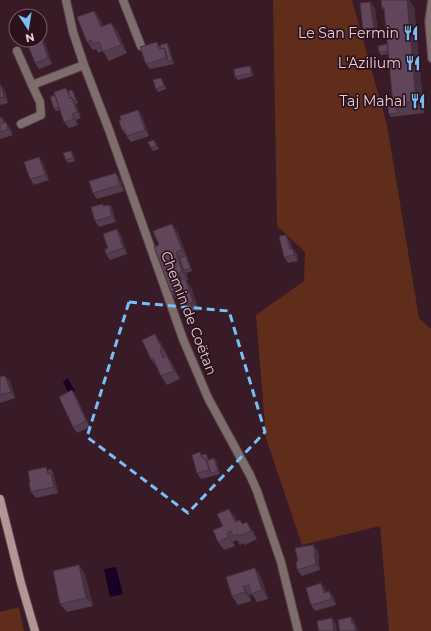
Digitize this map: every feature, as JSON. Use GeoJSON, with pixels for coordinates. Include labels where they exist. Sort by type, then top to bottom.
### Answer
{"type":"FeatureCollection","features":[{"type":"Feature","properties":{"kind":"street","name":"Chemin de Coëtan"},"geometry":{"type":"LineString","coordinates":[[66,0],[73,32],[84,65],[109,130],[183,339],[208,398],[250,475],[257,491],[281,562],[298,631]]}},
{"type":"Feature","properties":{"kind":"street"},"geometry":{"type":"LineString","coordinates":[[123,0],[140,46]]}},
{"type":"Feature","properties":{"kind":"street"},"geometry":{"type":"LineString","coordinates":[[18,51],[40,102],[41,115],[21,124]]}},
{"type":"Feature","properties":{"kind":"street"},"geometry":{"type":"LineString","coordinates":[[32,85],[84,65]]}},
{"type":"Feature","properties":{"kind":"street"},"geometry":{"type":"LineString","coordinates":[[0,500],[35,631]]}},
{"type":"Feature","properties":{"kind":"lane"},"geometry":{"type":"LineString","coordinates":[[431,0],[428,21],[431,59]]}},
{"type":"Feature","properties":{"kind":"highlighted area"},"geometry":{"type":"Polygon","coordinates":[[[129,302],[229,311],[265,432],[188,513],[87,437],[129,302]]]}},
{"type":"Feature","properties":{"kind":"shaded area"},"geometry":{"type":"Polygon","coordinates":[[[273,0],[352,0],[387,125],[419,318],[431,329],[431,631],[389,631],[380,526],[302,545],[266,438],[256,315],[304,281],[305,252],[277,226],[273,0]]]}},
{"type":"Feature","properties":{"kind":"shaded area"},"geometry":{"type":"Polygon","coordinates":[[[68,378],[75,391],[69,394],[63,382],[68,378]]]}},
{"type":"Feature","properties":{"kind":"shaded area"},"geometry":{"type":"Polygon","coordinates":[[[116,567],[123,594],[110,597],[104,569],[116,567]]]}},
{"type":"Feature","properties":{"kind":"shaded area"},"geometry":{"type":"Polygon","coordinates":[[[19,607],[24,631],[0,631],[0,612],[19,607]]]}},
{"type":"Feature","properties":{"kind":"building"},"geometry":{"type":"Polygon","coordinates":[[[381,0],[407,0],[416,102],[393,104],[384,8],[382,8],[381,0]]]}},
{"type":"Feature","properties":{"kind":"building"},"geometry":{"type":"Polygon","coordinates":[[[370,2],[374,28],[363,29],[360,3],[370,2]]]}},
{"type":"Feature","properties":{"kind":"building"},"geometry":{"type":"Polygon","coordinates":[[[94,11],[101,27],[111,23],[121,45],[103,52],[99,42],[92,44],[91,40],[87,42],[77,17],[94,11]]]}},
{"type":"Feature","properties":{"kind":"building"},"geometry":{"type":"Polygon","coordinates":[[[157,42],[159,49],[164,48],[166,58],[146,64],[140,47],[157,42]]]}},
{"type":"Feature","properties":{"kind":"building"},"geometry":{"type":"Polygon","coordinates":[[[167,43],[172,61],[168,61],[166,51],[164,48],[161,49],[160,45],[167,43]]]}},
{"type":"Feature","properties":{"kind":"building"},"geometry":{"type":"Polygon","coordinates":[[[388,44],[388,51],[379,52],[378,46],[388,44]]]}},
{"type":"Feature","properties":{"kind":"building"},"geometry":{"type":"Polygon","coordinates":[[[29,48],[45,48],[48,58],[35,63],[29,48]]]}},
{"type":"Feature","properties":{"kind":"building"},"geometry":{"type":"Polygon","coordinates":[[[250,66],[251,73],[235,77],[234,69],[250,66]]]}},
{"type":"Feature","properties":{"kind":"building"},"geometry":{"type":"Polygon","coordinates":[[[161,78],[164,86],[156,89],[153,80],[161,78]]]}},
{"type":"Feature","properties":{"kind":"building"},"geometry":{"type":"Polygon","coordinates":[[[0,85],[4,97],[0,98],[0,85]]]}},
{"type":"Feature","properties":{"kind":"building"},"geometry":{"type":"Polygon","coordinates":[[[66,88],[70,98],[72,98],[77,112],[72,114],[74,119],[64,122],[54,92],[66,88]]]}},
{"type":"Feature","properties":{"kind":"building"},"geometry":{"type":"Polygon","coordinates":[[[72,90],[76,100],[74,101],[70,98],[68,91],[72,90]]]}},
{"type":"Feature","properties":{"kind":"building"},"geometry":{"type":"Polygon","coordinates":[[[55,95],[59,107],[54,108],[50,97],[55,95]]]}},
{"type":"Feature","properties":{"kind":"building"},"geometry":{"type":"Polygon","coordinates":[[[394,106],[399,113],[389,114],[388,107],[394,106]]]}},
{"type":"Feature","properties":{"kind":"building"},"geometry":{"type":"Polygon","coordinates":[[[138,110],[145,130],[127,136],[124,129],[122,130],[119,121],[121,120],[120,116],[138,110]]]}},
{"type":"Feature","properties":{"kind":"building"},"geometry":{"type":"Polygon","coordinates":[[[2,117],[3,123],[0,124],[0,118],[2,117]]]}},
{"type":"Feature","properties":{"kind":"building"},"geometry":{"type":"Polygon","coordinates":[[[6,122],[8,129],[0,132],[0,124],[6,122]]]}},
{"type":"Feature","properties":{"kind":"building"},"geometry":{"type":"Polygon","coordinates":[[[154,140],[156,146],[151,148],[148,142],[154,140]]]}},
{"type":"Feature","properties":{"kind":"building"},"geometry":{"type":"Polygon","coordinates":[[[71,151],[73,158],[66,160],[63,153],[71,151]]]}},
{"type":"Feature","properties":{"kind":"building"},"geometry":{"type":"Polygon","coordinates":[[[39,157],[45,175],[30,179],[24,162],[39,157]]]}},
{"type":"Feature","properties":{"kind":"building"},"geometry":{"type":"Polygon","coordinates":[[[116,173],[120,185],[93,193],[89,181],[116,173]]]}},
{"type":"Feature","properties":{"kind":"building"},"geometry":{"type":"Polygon","coordinates":[[[103,204],[103,206],[109,205],[112,216],[95,221],[91,207],[103,204]]]}},
{"type":"Feature","properties":{"kind":"building"},"geometry":{"type":"Polygon","coordinates":[[[172,224],[182,250],[176,252],[182,271],[179,273],[181,280],[185,278],[193,302],[182,306],[176,290],[171,292],[154,247],[159,245],[153,231],[172,224]]]}},
{"type":"Feature","properties":{"kind":"building"},"geometry":{"type":"Polygon","coordinates":[[[117,229],[123,248],[106,254],[105,249],[108,248],[103,234],[117,229]]]}},
{"type":"Feature","properties":{"kind":"building"},"geometry":{"type":"Polygon","coordinates":[[[286,235],[290,249],[293,249],[294,255],[284,257],[279,236],[286,235]]]}},
{"type":"Feature","properties":{"kind":"building"},"geometry":{"type":"Polygon","coordinates":[[[186,256],[190,268],[184,270],[179,258],[186,256]]]}},
{"type":"Feature","properties":{"kind":"building"},"geometry":{"type":"Polygon","coordinates":[[[155,334],[162,349],[160,350],[163,358],[167,356],[174,371],[161,376],[153,358],[151,359],[142,340],[155,334]]]}},
{"type":"Feature","properties":{"kind":"building"},"geometry":{"type":"Polygon","coordinates":[[[5,376],[11,392],[0,395],[0,377],[5,376]]]}},
{"type":"Feature","properties":{"kind":"building"},"geometry":{"type":"Polygon","coordinates":[[[72,390],[86,421],[73,427],[59,397],[72,390]]]}},
{"type":"Feature","properties":{"kind":"building"},"geometry":{"type":"Polygon","coordinates":[[[200,452],[202,458],[205,458],[209,470],[197,473],[192,455],[200,452]]]}},
{"type":"Feature","properties":{"kind":"building"},"geometry":{"type":"Polygon","coordinates":[[[206,454],[208,460],[207,461],[202,455],[206,454]]]}},
{"type":"Feature","properties":{"kind":"building"},"geometry":{"type":"Polygon","coordinates":[[[214,458],[218,471],[211,473],[207,461],[214,458]]]}},
{"type":"Feature","properties":{"kind":"building"},"geometry":{"type":"Polygon","coordinates":[[[46,467],[48,474],[51,474],[54,487],[31,492],[28,471],[46,467]]]}},
{"type":"Feature","properties":{"kind":"building"},"geometry":{"type":"Polygon","coordinates":[[[51,469],[53,477],[48,470],[51,469]]]}},
{"type":"Feature","properties":{"kind":"building"},"geometry":{"type":"Polygon","coordinates":[[[229,509],[235,522],[240,520],[242,524],[247,522],[251,531],[239,536],[238,534],[234,536],[231,531],[227,533],[229,537],[218,542],[213,530],[223,526],[217,514],[229,509]]]}},
{"type":"Feature","properties":{"kind":"building"},"geometry":{"type":"Polygon","coordinates":[[[313,545],[316,564],[297,570],[296,562],[298,561],[295,548],[313,545]]]}},
{"type":"Feature","properties":{"kind":"building"},"geometry":{"type":"Polygon","coordinates":[[[79,565],[86,598],[60,604],[53,571],[79,565]]]}},
{"type":"Feature","properties":{"kind":"building"},"geometry":{"type":"Polygon","coordinates":[[[255,568],[262,590],[251,594],[249,585],[243,586],[245,592],[232,596],[226,577],[255,568]]]}},
{"type":"Feature","properties":{"kind":"building"},"geometry":{"type":"Polygon","coordinates":[[[321,583],[324,593],[329,591],[332,599],[311,605],[306,588],[321,583]]]}},
{"type":"Feature","properties":{"kind":"building"},"geometry":{"type":"Polygon","coordinates":[[[351,617],[355,631],[340,631],[338,620],[351,617]]]}},
{"type":"Feature","properties":{"kind":"building"},"geometry":{"type":"Polygon","coordinates":[[[332,618],[334,631],[319,631],[317,621],[332,618]]]}},
{"type":"Feature","properties":{"kind":"place","name":"Le San Fermin"},"geometry":{"type":"Point","coordinates":[411,33]}},
{"type":"Feature","properties":{"kind":"place","name":"L'Azilium"},"geometry":{"type":"Point","coordinates":[413,63]}},
{"type":"Feature","properties":{"kind":"place","name":"Taj Mahal"},"geometry":{"type":"Point","coordinates":[418,101]}}]}
